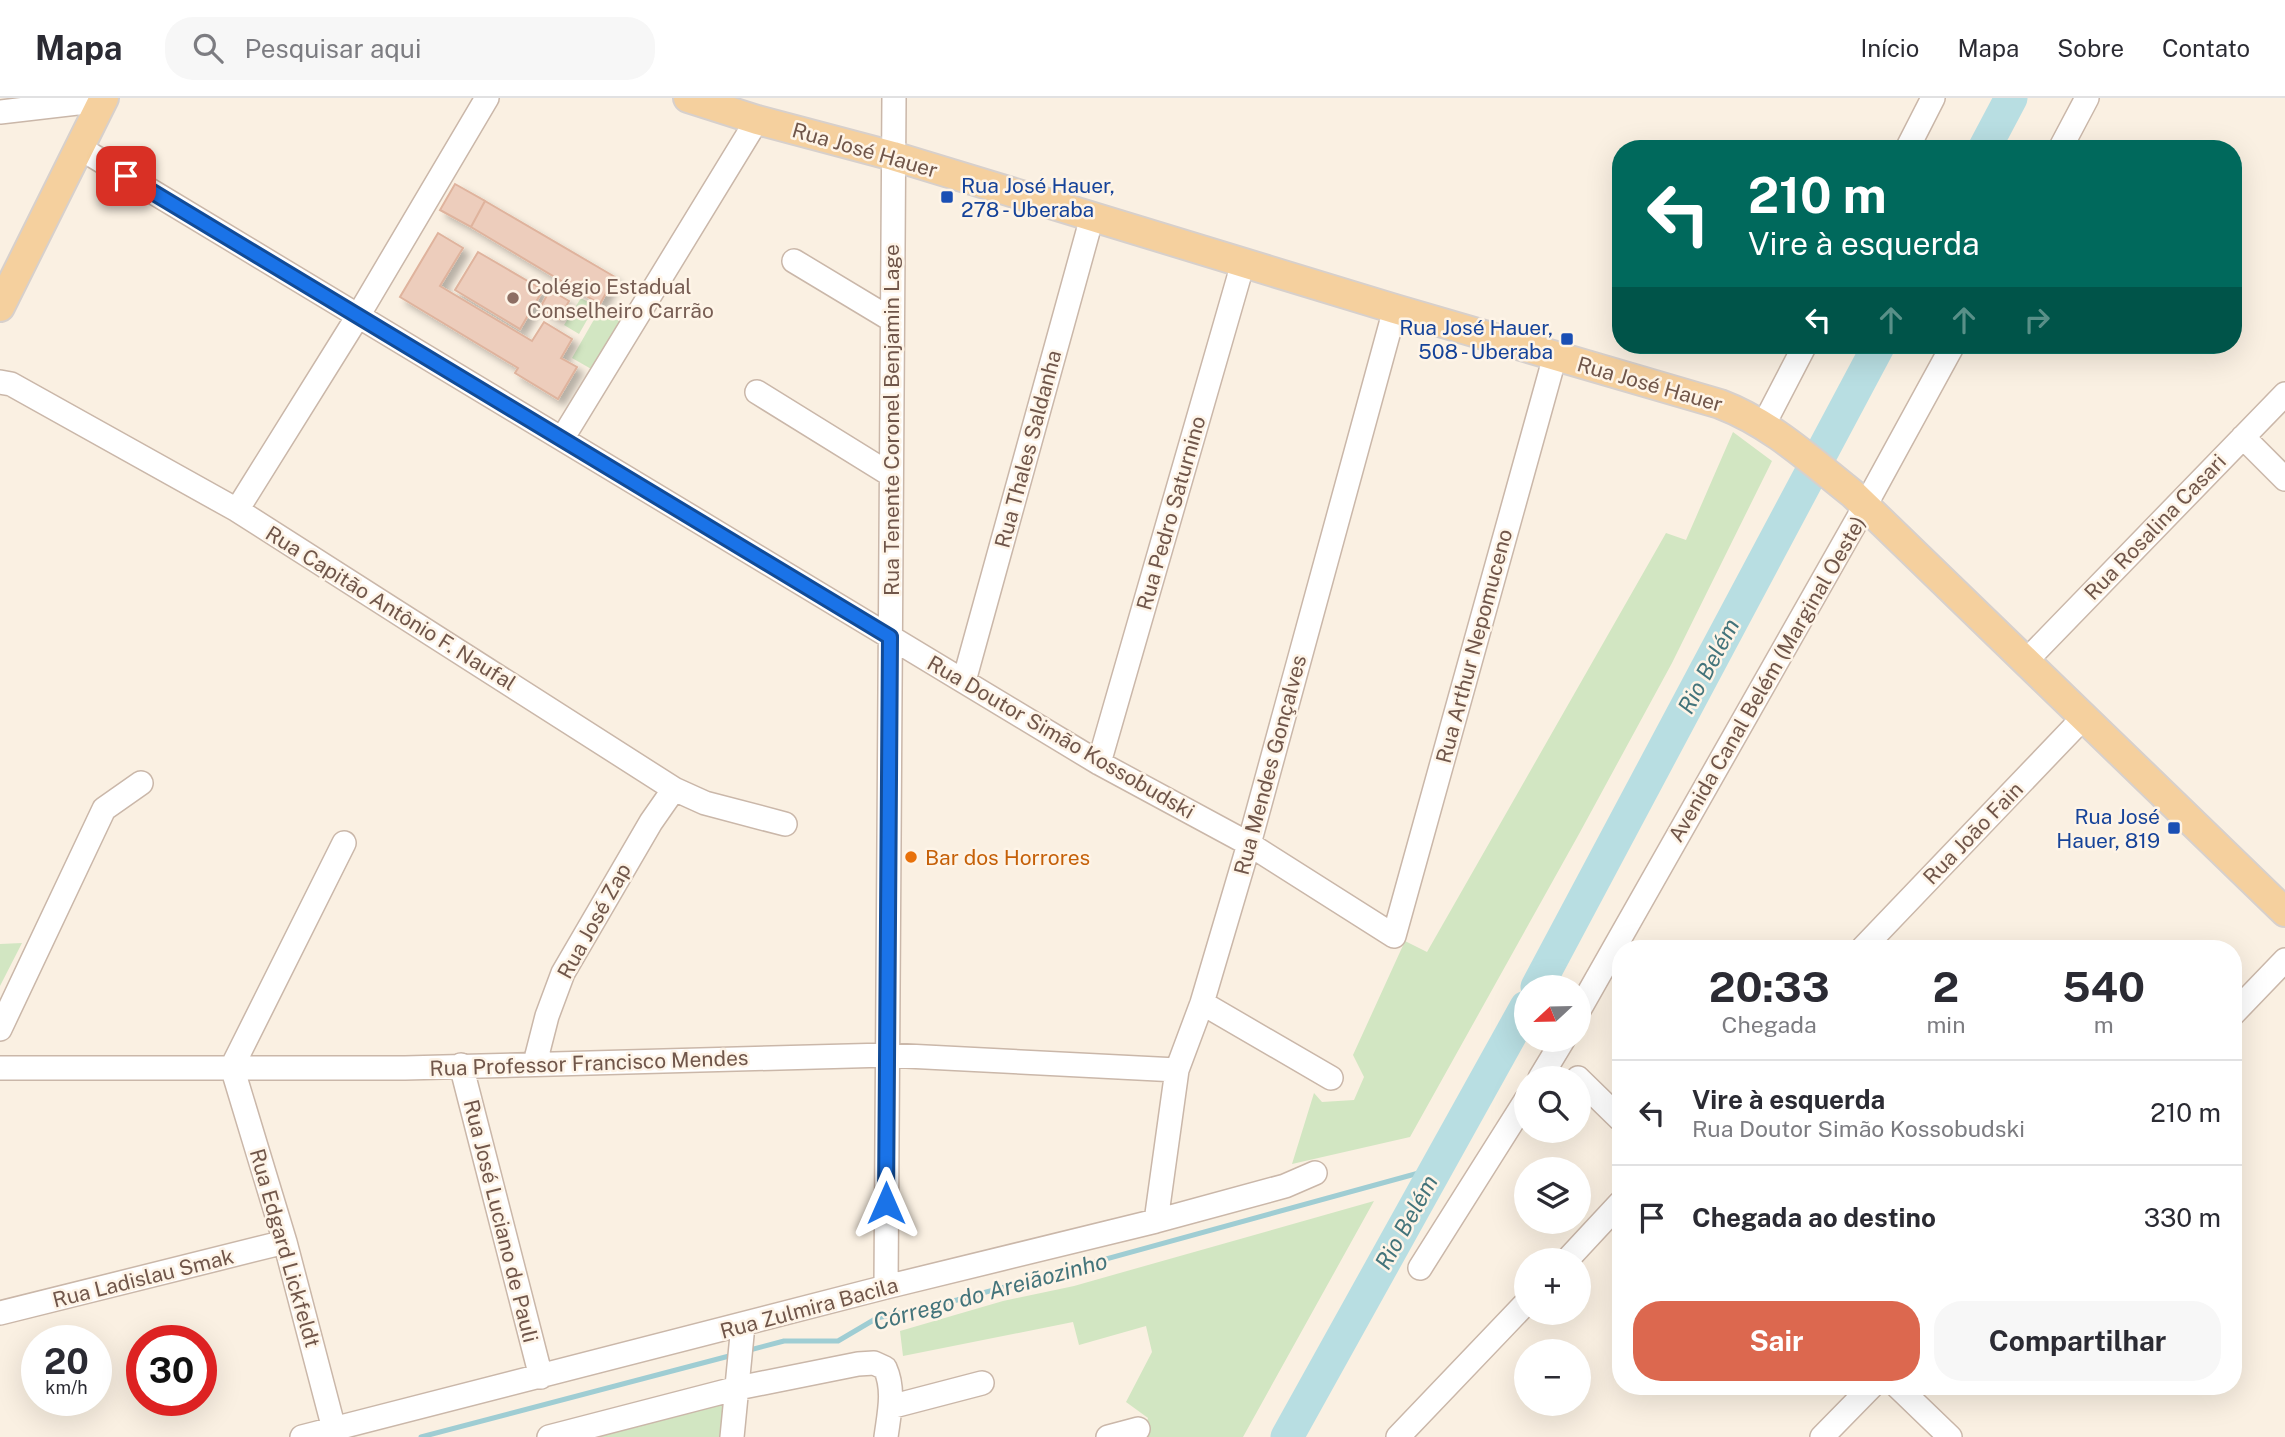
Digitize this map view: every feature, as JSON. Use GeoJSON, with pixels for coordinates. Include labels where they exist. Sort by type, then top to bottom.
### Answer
{"type":"FeatureCollection","features":[{"type":"Feature","properties":{"kind":"main road","name":"Rua José Hauer"},"geometry":{"type":"LineString","coordinates":[[688,98],[757,120],[893,156],[1395,309],[1720,404],[1771,429],[1859,500],[2285,912]]}},
{"type":"Feature","properties":{"kind":"main road"},"geometry":{"type":"LineString","coordinates":[[0,307],[104,99]]}},
{"type":"Feature","properties":{"kind":"street"},"geometry":{"type":"LineString","coordinates":[[237,510],[358,316],[487,98]]}},
{"type":"Feature","properties":{"kind":"street","name":"Rua Tenente Coronel Benjamin Lage"},"geometry":{"type":"LineString","coordinates":[[886,1287],[894,98]]}},
{"type":"Feature","properties":{"kind":"street"},"geometry":{"type":"LineString","coordinates":[[1912,140],[1933,98]]}},
{"type":"Feature","properties":{"kind":"street"},"geometry":{"type":"LineString","coordinates":[[2065,140],[2088,98]]}},
{"type":"Feature","properties":{"kind":"street"},"geometry":{"type":"LineString","coordinates":[[0,112],[104,99]]}},
{"type":"Feature","properties":{"kind":"street"},"geometry":{"type":"LineString","coordinates":[[562,439],[757,120]]}},
{"type":"Feature","properties":{"kind":"street","name":"Rua Doutor Simão Kossobudski"},"geometry":{"type":"LineString","coordinates":[[80,148],[1099,762],[1249,844],[1394,936]]}},
{"type":"Feature","properties":{"kind":"street","name":"Rua Thales Saldanha"},"geometry":{"type":"LineString","coordinates":[[964,681],[1092,217]]}},
{"type":"Feature","properties":{"kind":"street"},"geometry":{"type":"LineString","coordinates":[[794,261],[892,320]]}},
{"type":"Feature","properties":{"kind":"street","name":"Rua Pedro Saturnino"},"geometry":{"type":"LineString","coordinates":[[1099,762],[1243,263]]}},
{"type":"Feature","properties":{"kind":"street","name":"Rua Mendes Gonçalves"},"geometry":{"type":"LineString","coordinates":[[1156,1221],[1177,1070],[1202,1003],[1249,844],[1395,309]]}},
{"type":"Feature","properties":{"kind":"street"},"geometry":{"type":"LineString","coordinates":[[1771,429],[1801,354]]}},
{"type":"Feature","properties":{"kind":"street","name":"Avenida Canal Belém (Marginal Oeste)"},"geometry":{"type":"LineString","coordinates":[[1618,940],[1859,500],[1948,354]]}},
{"type":"Feature","properties":{"kind":"street","name":"Rua Arthur Nepomuceno"},"geometry":{"type":"LineString","coordinates":[[1394,936],[1555,356]]}},
{"type":"Feature","properties":{"kind":"street","name":"Rua Capitão Antônio F. Naufal"},"geometry":{"type":"LineString","coordinates":[[0,382],[11,384],[237,510],[674,789],[705,803],[785,824]]}},
{"type":"Feature","properties":{"kind":"street"},"geometry":{"type":"LineString","coordinates":[[757,392],[891,475]]}},
{"type":"Feature","properties":{"kind":"street","name":"Rua Rosalina Casari"},"geometry":{"type":"LineString","coordinates":[[2025,661],[2285,394]]}},
{"type":"Feature","properties":{"kind":"street"},"geometry":{"type":"LineString","coordinates":[[2243,437],[2285,479]]}},
{"type":"Feature","properties":{"kind":"street","name":"Rua João Fain"},"geometry":{"type":"LineString","coordinates":[[1871,940],[2084,717]]}},
{"type":"Feature","properties":{"kind":"street"},"geometry":{"type":"LineString","coordinates":[[0,1029],[104,809],[141,783]]}},
{"type":"Feature","properties":{"kind":"street","name":"Rua José Zap"},"geometry":{"type":"LineString","coordinates":[[535,1063],[547,1016],[563,973],[651,822],[674,789]]}},
{"type":"Feature","properties":{"kind":"street"},"geometry":{"type":"LineString","coordinates":[[232,1067],[344,843]]}},
{"type":"Feature","properties":{"kind":"street","name":"Avenida Canal Belém (Marginal Oeste)"},"geometry":{"type":"LineString","coordinates":[[1591,989],[1612,951]]}},
{"type":"Feature","properties":{"kind":"street"},"geometry":{"type":"LineString","coordinates":[[2242,1005],[2285,960]]}},
{"type":"Feature","properties":{"kind":"street"},"geometry":{"type":"LineString","coordinates":[[1202,1003],[1331,1078]]}},
{"type":"Feature","properties":{"kind":"street","name":"Rua Professor Francisco Mendes"},"geometry":{"type":"LineString","coordinates":[[0,1068],[405,1068],[887,1055],[1177,1070]]}},
{"type":"Feature","properties":{"kind":"street","name":"Rua José Luciano de Pauli"},"geometry":{"type":"LineString","coordinates":[[461,1065],[541,1377]]}},
{"type":"Feature","properties":{"kind":"street","name":"Rua Edgard Lickfeldt"},"geometry":{"type":"LineString","coordinates":[[232,1067],[285,1242],[334,1429]]}},
{"type":"Feature","properties":{"kind":"street"},"geometry":{"type":"LineString","coordinates":[[1591,1091],[1612,1111]]}},
{"type":"Feature","properties":{"kind":"street"},"geometry":{"type":"LineString","coordinates":[[1420,1268],[1514,1119]]}},
{"type":"Feature","properties":{"kind":"street","name":"Rua Zulmira Bacila"},"geometry":{"type":"LineString","coordinates":[[302,1437],[886,1287],[1156,1221],[1285,1186],[1315,1173]]}},
{"type":"Feature","properties":{"kind":"street"},"geometry":{"type":"LineString","coordinates":[[1578,1248],[1612,1212]]}},
{"type":"Feature","properties":{"kind":"street","name":"Rua Ladislau Smak"},"geometry":{"type":"LineString","coordinates":[[0,1313],[285,1242]]}},
{"type":"Feature","properties":{"kind":"street"},"geometry":{"type":"LineString","coordinates":[[1398,1437],[1514,1316]]}},
{"type":"Feature","properties":{"kind":"street"},"geometry":{"type":"LineString","coordinates":[[732,1437],[743,1325]]}},
{"type":"Feature","properties":{"kind":"street"},"geometry":{"type":"LineString","coordinates":[[549,1437],[738,1388],[874,1363],[885,1368],[890,1380],[886,1437]]}},
{"type":"Feature","properties":{"kind":"street"},"geometry":{"type":"LineString","coordinates":[[890,1407],[982,1383]]}},
{"type":"Feature","properties":{"kind":"street"},"geometry":{"type":"LineString","coordinates":[[1822,1437],[1863,1395]]}},
{"type":"Feature","properties":{"kind":"street"},"geometry":{"type":"LineString","coordinates":[[1906,1395],[1950,1437]]}},
{"type":"Feature","properties":{"kind":"street"},"geometry":{"type":"LineString","coordinates":[[1108,1437],[1138,1429]]}},
{"type":"Feature","properties":{"kind":"green space"},"geometry":{"type":"Polygon","coordinates":[[[581,298],[595,306],[579,334],[564,325],[581,298]]]}},
{"type":"Feature","properties":{"kind":"green space"},"geometry":{"type":"Polygon","coordinates":[[[600,309],[622,323],[593,370],[572,358],[600,309]]]}},
{"type":"Feature","properties":{"kind":"green space"},"geometry":{"type":"Polygon","coordinates":[[[1733,432],[1772,461],[1672,663],[1410,1137],[1292,1164],[1314,1093],[1322,1102],[1354,1100],[1364,1077],[1353,1055],[1405,941],[1427,952],[1666,533],[1686,540],[1733,432]]]}},
{"type":"Feature","properties":{"kind":"green space"},"geometry":{"type":"Polygon","coordinates":[[[22,943],[0,986],[0,944],[22,943]]]}},
{"type":"Feature","properties":{"kind":"green space"},"geometry":{"type":"Polygon","coordinates":[[[1374,1201],[1243,1437],[1142,1437],[1148,1418],[1126,1402],[1152,1352],[1146,1326],[1079,1345],[1073,1322],[903,1356],[900,1331],[1003,1301],[1074,1286],[1374,1201]]]}},
{"type":"Feature","properties":{"kind":"green space"},"geometry":{"type":"Polygon","coordinates":[[[732,1397],[727,1437],[579,1437],[732,1397]]]}},
{"type":"Feature","properties":{"kind":"building"},"geometry":{"type":"Polygon","coordinates":[[[455,184],[485,201],[471,227],[440,210],[455,184]]]}},
{"type":"Feature","properties":{"kind":"building"},"geometry":{"type":"Polygon","coordinates":[[[485,201],[615,277],[600,304],[471,227],[485,201]]]}},
{"type":"Feature","properties":{"kind":"building"},"geometry":{"type":"Polygon","coordinates":[[[438,233],[463,248],[440,286],[532,341],[544,322],[572,339],[561,358],[577,367],[558,399],[515,373],[518,368],[400,297],[438,233]]]}},
{"type":"Feature","properties":{"kind":"building"},"geometry":{"type":"Polygon","coordinates":[[[478,252],[543,290],[520,329],[455,290],[478,252]]]}},
{"type":"Feature","properties":{"kind":"building"},"geometry":{"type":"Polygon","coordinates":[[[550,290],[569,301],[559,319],[540,308],[550,290]]]}},
{"type":"Feature","properties":{"kind":"waterway","name":"Rio Belém"},"geometry":{"type":"LineString","coordinates":[[1989,140],[2011,98]]}},
{"type":"Feature","properties":{"kind":"waterway","name":"Rio Belém"},"geometry":{"type":"LineString","coordinates":[[1543,975],[1874,354]]}},
{"type":"Feature","properties":{"kind":"waterway","name":"Rio Belém"},"geometry":{"type":"LineString","coordinates":[[1287,1437],[1514,1029]]}},
{"type":"Feature","properties":{"kind":"waterway","name":"Córrego do Areiãozinho"},"geometry":{"type":"LineString","coordinates":[[746,1351],[784,1341],[838,1341],[877,1318],[957,1300],[1437,1168]]}},
{"type":"Feature","properties":{"kind":"waterway","name":"Córrego do Areiãozinho"},"geometry":{"type":"LineString","coordinates":[[421,1437],[733,1355]]}},
{"type":"Feature","properties":{"kind":"place","name":"Rua José Hauer, 278 - Uberaba"},"geometry":{"type":"Point","coordinates":[947,197]}},
{"type":"Feature","properties":{"kind":"place","name":"Colégio Estadual Conselheiro Carrão"},"geometry":{"type":"Point","coordinates":[513,298]}},
{"type":"Feature","properties":{"kind":"place","name":"Rua José Hauer, 508 - Uberaba"},"geometry":{"type":"Point","coordinates":[1567,339]}},
{"type":"Feature","properties":{"kind":"place","name":"Rua José Hauer, 819"},"geometry":{"type":"Point","coordinates":[2174,828]}},
{"type":"Feature","properties":{"kind":"place","name":"Bar dos Horrores"},"geometry":{"type":"Point","coordinates":[911,857]}},
{"type":"Feature","properties":{"kind":"route"},"geometry":{"type":"LineString","coordinates":[[126,176],[890,637],[886,1203]]}}]}
